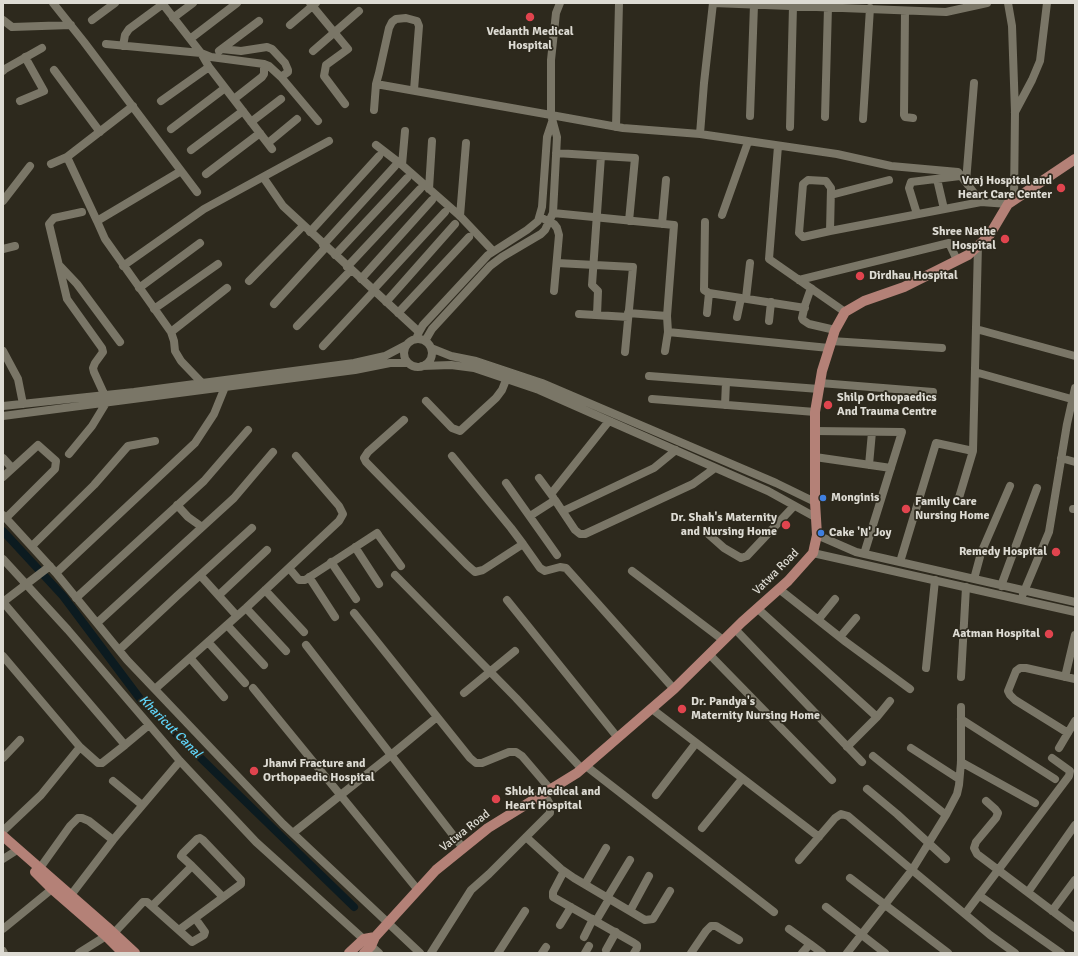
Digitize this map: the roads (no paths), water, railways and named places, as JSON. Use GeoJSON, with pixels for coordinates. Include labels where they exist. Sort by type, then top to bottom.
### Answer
{"type":"FeatureCollection","features":[{"type":"Feature","properties":{"kind":"main road","name":"Vatwa Road"},"geometry":{"type":"LineString","coordinates":[[364,939],[372,947],[387,923],[436,870],[488,828],[547,792],[584,767],[652,709],[735,628],[779,589],[813,553],[817,535],[815,517],[815,412],[834,330],[845,312],[864,301],[904,287],[968,254],[989,236],[1011,202],[1075,159]]}},
{"type":"Feature","properties":{"kind":"main road"},"geometry":{"type":"LineString","coordinates":[[3,836],[71,895],[110,934],[123,953]]}},
{"type":"Feature","properties":{"kind":"main road"},"geometry":{"type":"LineString","coordinates":[[3,842],[52,889],[135,953]]}},
{"type":"Feature","properties":{"kind":"main road"},"geometry":{"type":"LineString","coordinates":[[349,953],[364,939]]}},
{"type":"Feature","properties":{"kind":"street"},"geometry":{"type":"LineString","coordinates":[[53,3],[133,106],[197,192]]}},
{"type":"Feature","properties":{"kind":"street"},"geometry":{"type":"LineString","coordinates":[[92,20],[115,3]]}},
{"type":"Feature","properties":{"kind":"street"},"geometry":{"type":"LineString","coordinates":[[174,18],[193,3]]}},
{"type":"Feature","properties":{"kind":"street"},"geometry":{"type":"LineString","coordinates":[[190,39],[237,3]]}},
{"type":"Feature","properties":{"kind":"street"},"geometry":{"type":"LineString","coordinates":[[553,3],[556,13]]}},
{"type":"Feature","properties":{"kind":"street"},"geometry":{"type":"LineString","coordinates":[[425,341],[432,329],[490,266],[502,257],[542,234],[553,213],[557,137],[552,118],[551,60],[556,13],[560,3]]}},
{"type":"Feature","properties":{"kind":"street"},"geometry":{"type":"LineString","coordinates":[[616,127],[619,3]]}},
{"type":"Feature","properties":{"kind":"street"},"geometry":{"type":"LineString","coordinates":[[700,134],[713,3],[754,5],[781,4],[793,6],[815,5],[828,7],[851,5],[870,8],[886,7],[905,11],[924,7],[946,12],[969,5],[987,3]]}},
{"type":"Feature","properties":{"kind":"street"},"geometry":{"type":"LineString","coordinates":[[830,232],[831,188],[826,181],[808,180],[803,184],[799,233],[803,236],[830,232],[981,202],[1011,202],[1015,112],[1012,26],[1008,3]]}},
{"type":"Feature","properties":{"kind":"street"},"geometry":{"type":"LineString","coordinates":[[1015,112],[1040,61],[1048,3]]}},
{"type":"Feature","properties":{"kind":"street"},"geometry":{"type":"LineString","coordinates":[[123,46],[125,35],[129,29],[162,4],[201,53],[270,146],[297,119]]}},
{"type":"Feature","properties":{"kind":"street"},"geometry":{"type":"LineString","coordinates":[[290,25],[313,4],[348,49],[326,65],[324,76],[345,104]]}},
{"type":"Feature","properties":{"kind":"street"},"geometry":{"type":"LineString","coordinates":[[750,116],[754,5]]}},
{"type":"Feature","properties":{"kind":"street"},"geometry":{"type":"LineString","coordinates":[[790,126],[793,6]]}},
{"type":"Feature","properties":{"kind":"street"},"geometry":{"type":"LineString","coordinates":[[825,117],[828,7]]}},
{"type":"Feature","properties":{"kind":"street"},"geometry":{"type":"LineString","coordinates":[[863,119],[870,8]]}},
{"type":"Feature","properties":{"kind":"street"},"geometry":{"type":"LineString","coordinates":[[313,51],[359,11]]}},
{"type":"Feature","properties":{"kind":"street"},"geometry":{"type":"LineString","coordinates":[[905,11],[904,115],[905,118],[913,118]]}},
{"type":"Feature","properties":{"kind":"street"},"geometry":{"type":"LineString","coordinates":[[374,110],[376,84],[392,22],[396,19],[406,18],[417,21],[419,26],[414,90]]}},
{"type":"Feature","properties":{"kind":"street"},"geometry":{"type":"LineString","coordinates":[[3,20],[12,27],[71,25]]}},
{"type":"Feature","properties":{"kind":"street"},"geometry":{"type":"LineString","coordinates":[[211,57],[259,21]]}},
{"type":"Feature","properties":{"kind":"street"},"geometry":{"type":"LineString","coordinates":[[106,44],[201,53],[211,57],[264,64],[274,69],[318,121]]}},
{"type":"Feature","properties":{"kind":"street"},"geometry":{"type":"LineString","coordinates":[[222,49],[241,51],[267,47],[272,48],[285,63],[288,70],[288,72],[281,77]]}},
{"type":"Feature","properties":{"kind":"street"},"geometry":{"type":"LineString","coordinates":[[3,71],[42,48]]}},
{"type":"Feature","properties":{"kind":"street"},"geometry":{"type":"LineString","coordinates":[[20,101],[44,91],[25,57]]}},
{"type":"Feature","properties":{"kind":"street"},"geometry":{"type":"LineString","coordinates":[[234,99],[262,77],[264,74],[264,64]]}},
{"type":"Feature","properties":{"kind":"street"},"geometry":{"type":"LineString","coordinates":[[161,101],[210,67]]}},
{"type":"Feature","properties":{"kind":"street"},"geometry":{"type":"LineString","coordinates":[[54,70],[100,132]]}},
{"type":"Feature","properties":{"kind":"street"},"geometry":{"type":"LineString","coordinates":[[963,179],[974,83]]}},
{"type":"Feature","properties":{"kind":"street"},"geometry":{"type":"LineString","coordinates":[[376,84],[414,90],[552,118],[616,127],[700,134],[836,154],[891,166],[958,172],[981,202]]}},
{"type":"Feature","properties":{"kind":"street"},"geometry":{"type":"LineString","coordinates":[[171,129],[226,88]]}},
{"type":"Feature","properties":{"kind":"street"},"geometry":{"type":"LineString","coordinates":[[251,122],[281,99]]}},
{"type":"Feature","properties":{"kind":"street"},"geometry":{"type":"LineString","coordinates":[[50,164],[67,157],[133,106]]}},
{"type":"Feature","properties":{"kind":"street"},"geometry":{"type":"LineString","coordinates":[[191,150],[243,111]]}},
{"type":"Feature","properties":{"kind":"street"},"geometry":{"type":"LineString","coordinates":[[3,416],[202,383],[354,364],[385,356],[406,345],[418,335],[477,267],[493,251],[536,224],[540,217],[542,207],[547,137],[552,118]]}},
{"type":"Feature","properties":{"kind":"street"},"geometry":{"type":"LineString","coordinates":[[274,304],[398,166],[405,130]]}},
{"type":"Feature","properties":{"kind":"street"},"geometry":{"type":"LineString","coordinates":[[206,174],[260,133]]}},
{"type":"Feature","properties":{"kind":"street"},"geometry":{"type":"LineString","coordinates":[[123,266],[204,209],[329,141]]}},
{"type":"Feature","properties":{"kind":"street"},"geometry":{"type":"LineString","coordinates":[[429,189],[432,141]]}},
{"type":"Feature","properties":{"kind":"street"},"geometry":{"type":"LineString","coordinates":[[722,215],[748,142]]}},
{"type":"Feature","properties":{"kind":"street"},"geometry":{"type":"LineString","coordinates":[[460,216],[466,143]]}},
{"type":"Feature","properties":{"kind":"street"},"geometry":{"type":"LineString","coordinates":[[376,145],[398,166],[429,189],[460,216],[493,251]]}},
{"type":"Feature","properties":{"kind":"street"},"geometry":{"type":"LineString","coordinates":[[778,146],[769,259],[845,312]]}},
{"type":"Feature","properties":{"kind":"street"},"geometry":{"type":"LineString","coordinates":[[556,153],[635,158],[629,221]]}},
{"type":"Feature","properties":{"kind":"street"},"geometry":{"type":"LineString","coordinates":[[310,232],[379,156]]}},
{"type":"Feature","properties":{"kind":"street"},"geometry":{"type":"LineString","coordinates":[[597,315],[598,291],[592,285],[601,156]]}},
{"type":"Feature","properties":{"kind":"street"},"geometry":{"type":"LineString","coordinates":[[67,157],[105,239],[171,332],[175,351],[181,361],[202,383]]}},
{"type":"Feature","properties":{"kind":"street"},"geometry":{"type":"LineString","coordinates":[[3,201],[30,166]]}},
{"type":"Feature","properties":{"kind":"street"},"geometry":{"type":"LineString","coordinates":[[97,221],[181,171]]}},
{"type":"Feature","properties":{"kind":"street"},"geometry":{"type":"LineString","coordinates":[[263,177],[283,206],[302,226],[398,313],[431,348],[451,356],[476,361],[542,383],[776,483],[815,502]]}},
{"type":"Feature","properties":{"kind":"street"},"geometry":{"type":"LineString","coordinates":[[335,255],[407,178]]}},
{"type":"Feature","properties":{"kind":"street"},"geometry":{"type":"LineString","coordinates":[[917,214],[908,188],[911,182],[937,179],[963,179]]}},
{"type":"Feature","properties":{"kind":"street"},"geometry":{"type":"LineString","coordinates":[[937,179],[944,209]]}},
{"type":"Feature","properties":{"kind":"street"},"geometry":{"type":"LineString","coordinates":[[662,224],[666,180]]}},
{"type":"Feature","properties":{"kind":"street"},"geometry":{"type":"LineString","coordinates":[[831,195],[890,180]]}},
{"type":"Feature","properties":{"kind":"street"},"geometry":{"type":"LineString","coordinates":[[297,326],[420,188]]}},
{"type":"Feature","properties":{"kind":"street"},"geometry":{"type":"LineString","coordinates":[[361,279],[432,200]]}},
{"type":"Feature","properties":{"kind":"street"},"geometry":{"type":"LineString","coordinates":[[69,454],[92,426],[105,399],[93,368],[103,352],[102,348],[67,299],[49,224],[54,218],[82,212]]}},
{"type":"Feature","properties":{"kind":"street"},"geometry":{"type":"LineString","coordinates":[[323,346],[444,212]]}},
{"type":"Feature","properties":{"kind":"street"},"geometry":{"type":"LineString","coordinates":[[553,213],[674,225],[667,316],[668,332],[665,351]]}},
{"type":"Feature","properties":{"kind":"street"},"geometry":{"type":"LineString","coordinates":[[540,217],[554,224],[559,235],[554,291]]}},
{"type":"Feature","properties":{"kind":"street"},"geometry":{"type":"LineString","coordinates":[[705,222],[704,290],[709,293],[805,308]]}},
{"type":"Feature","properties":{"kind":"street"},"geometry":{"type":"LineString","coordinates":[[386,302],[455,224]]}},
{"type":"Feature","properties":{"kind":"street"},"geometry":{"type":"LineString","coordinates":[[249,281],[302,226]]}},
{"type":"Feature","properties":{"kind":"street"},"geometry":{"type":"LineString","coordinates":[[398,313],[469,237]]}},
{"type":"Feature","properties":{"kind":"street"},"geometry":{"type":"LineString","coordinates":[[139,288],[200,243]]}},
{"type":"Feature","properties":{"kind":"street"},"geometry":{"type":"LineString","coordinates":[[799,280],[950,243],[957,260]]}},
{"type":"Feature","properties":{"kind":"street"},"geometry":{"type":"LineString","coordinates":[[3,249],[15,246]]}},
{"type":"Feature","properties":{"kind":"street"},"geometry":{"type":"LineString","coordinates":[[958,501],[973,450],[978,246]]}},
{"type":"Feature","properties":{"kind":"street"},"geometry":{"type":"LineString","coordinates":[[557,263],[633,267],[625,352]]}},
{"type":"Feature","properties":{"kind":"street"},"geometry":{"type":"LineString","coordinates":[[737,317],[744,298],[750,263]]}},
{"type":"Feature","properties":{"kind":"street"},"geometry":{"type":"LineString","coordinates":[[154,309],[218,264]]}},
{"type":"Feature","properties":{"kind":"street"},"geometry":{"type":"LineString","coordinates":[[59,266],[77,284],[120,342]]}},
{"type":"Feature","properties":{"kind":"street"},"geometry":{"type":"LineString","coordinates":[[171,332],[227,288]]}},
{"type":"Feature","properties":{"kind":"street"},"geometry":{"type":"LineString","coordinates":[[812,288],[802,318],[803,320],[809,324],[834,330]]}},
{"type":"Feature","properties":{"kind":"street"},"geometry":{"type":"LineString","coordinates":[[707,313],[709,293]]}},
{"type":"Feature","properties":{"kind":"street"},"geometry":{"type":"LineString","coordinates":[[769,321],[771,302]]}},
{"type":"Feature","properties":{"kind":"street"},"geometry":{"type":"LineString","coordinates":[[579,314],[667,316]]}},
{"type":"Feature","properties":{"kind":"street"},"geometry":{"type":"LineString","coordinates":[[976,330],[1075,356]]}},
{"type":"Feature","properties":{"kind":"street"},"geometry":{"type":"LineString","coordinates":[[668,332],[830,344],[942,348]]}},
{"type":"Feature","properties":{"kind":"street"},"geometry":{"type":"LineString","coordinates":[[406,345],[404,354],[405,360],[413,366],[451,365],[474,368],[539,390],[768,491],[815,517]]}},
{"type":"Feature","properties":{"kind":"street"},"geometry":{"type":"LineString","coordinates":[[422,366],[430,361],[432,352],[431,348]]}},
{"type":"Feature","properties":{"kind":"street"},"geometry":{"type":"LineString","coordinates":[[3,351],[18,379],[24,404]]}},
{"type":"Feature","properties":{"kind":"street"},"geometry":{"type":"LineString","coordinates":[[3,406],[105,399],[225,387],[355,370],[390,363],[408,363]]}},
{"type":"Feature","properties":{"kind":"street"},"geometry":{"type":"LineString","coordinates":[[975,372],[1074,400]]}},
{"type":"Feature","properties":{"kind":"street"},"geometry":{"type":"LineString","coordinates":[[649,376],[726,382],[933,392]]}},
{"type":"Feature","properties":{"kind":"street"},"geometry":{"type":"LineString","coordinates":[[426,401],[452,428],[460,431],[496,398],[502,390],[506,380]]}},
{"type":"Feature","properties":{"kind":"street"},"geometry":{"type":"LineString","coordinates":[[725,405],[726,382]]}},
{"type":"Feature","properties":{"kind":"street"},"geometry":{"type":"LineString","coordinates":[[56,573],[195,443],[214,414],[225,387]]}},
{"type":"Feature","properties":{"kind":"street"},"geometry":{"type":"LineString","coordinates":[[1022,599],[1024,590],[1049,532],[1066,429],[1074,400],[1075,388]]}},
{"type":"Feature","properties":{"kind":"street"},"geometry":{"type":"LineString","coordinates":[[652,399],[815,412]]}},
{"type":"Feature","properties":{"kind":"street"},"geometry":{"type":"LineString","coordinates":[[404,420],[368,452],[364,458],[366,462],[475,572],[483,570],[523,544]]}},
{"type":"Feature","properties":{"kind":"street"},"geometry":{"type":"LineString","coordinates":[[530,516],[553,497],[609,421]]}},
{"type":"Feature","properties":{"kind":"street"},"geometry":{"type":"LineString","coordinates":[[1066,429],[1075,432]]}},
{"type":"Feature","properties":{"kind":"street"},"geometry":{"type":"LineString","coordinates":[[76,598],[204,481],[248,430]]}},
{"type":"Feature","properties":{"kind":"street"},"geometry":{"type":"LineString","coordinates":[[815,432],[902,432],[864,554]]}},
{"type":"Feature","properties":{"kind":"street"},"geometry":{"type":"LineString","coordinates":[[869,464],[872,432]]}},
{"type":"Feature","properties":{"kind":"street"},"geometry":{"type":"LineString","coordinates":[[32,546],[94,485],[128,446],[155,441]]}},
{"type":"Feature","properties":{"kind":"street"},"geometry":{"type":"LineString","coordinates":[[900,562],[936,443],[973,450]]}},
{"type":"Feature","properties":{"kind":"street"},"geometry":{"type":"LineString","coordinates":[[3,477],[38,445],[56,461],[55,469],[4,516],[32,546],[47,568],[56,573],[119,650],[283,824],[420,953]]}},
{"type":"Feature","properties":{"kind":"street"},"geometry":{"type":"LineString","coordinates":[[563,511],[654,468],[676,450]]}},
{"type":"Feature","properties":{"kind":"street"},"geometry":{"type":"LineString","coordinates":[[97,623],[234,498],[273,452]]}},
{"type":"Feature","properties":{"kind":"street"},"geometry":{"type":"LineString","coordinates":[[155,689],[246,608],[339,521],[343,514],[339,506],[296,456]]}},
{"type":"Feature","properties":{"kind":"street"},"geometry":{"type":"LineString","coordinates":[[452,456],[511,528],[540,568],[545,571],[560,567],[566,568],[571,572],[674,689]]}},
{"type":"Feature","properties":{"kind":"street"},"geometry":{"type":"LineString","coordinates":[[815,457],[891,468]]}},
{"type":"Feature","properties":{"kind":"street"},"geometry":{"type":"LineString","coordinates":[[3,458],[12,468]]}},
{"type":"Feature","properties":{"kind":"street"},"geometry":{"type":"LineString","coordinates":[[1061,458],[1075,462]]}},
{"type":"Feature","properties":{"kind":"street"},"geometry":{"type":"LineString","coordinates":[[539,478],[575,530],[580,534],[585,534],[693,484],[715,468]]}},
{"type":"Feature","properties":{"kind":"street"},"geometry":{"type":"LineString","coordinates":[[506,483],[557,555]]}},
{"type":"Feature","properties":{"kind":"street"},"geometry":{"type":"LineString","coordinates":[[974,579],[981,553],[1010,486]]}},
{"type":"Feature","properties":{"kind":"street"},"geometry":{"type":"LineString","coordinates":[[1001,586],[1037,488]]}},
{"type":"Feature","properties":{"kind":"street"},"geometry":{"type":"LineString","coordinates":[[178,505],[188,517],[202,527]]}},
{"type":"Feature","properties":{"kind":"street"},"geometry":{"type":"LineString","coordinates":[[706,532],[724,548],[741,558],[747,556],[794,506]]}},
{"type":"Feature","properties":{"kind":"street"},"geometry":{"type":"LineString","coordinates":[[119,650],[252,528]]}},
{"type":"Feature","properties":{"kind":"street"},"geometry":{"type":"LineString","coordinates":[[289,568],[299,580],[305,580],[377,534],[401,566]]}},
{"type":"Feature","properties":{"kind":"street"},"geometry":{"type":"LineString","coordinates":[[817,535],[856,552],[1075,602]]}},
{"type":"Feature","properties":{"kind":"street"},"geometry":{"type":"LineString","coordinates":[[355,547],[379,584]]}},
{"type":"Feature","properties":{"kind":"street"},"geometry":{"type":"LineString","coordinates":[[218,595],[267,550]]}},
{"type":"Feature","properties":{"kind":"street"},"geometry":{"type":"LineString","coordinates":[[813,553],[1075,612]]}},
{"type":"Feature","properties":{"kind":"street"},"geometry":{"type":"LineString","coordinates":[[3,559],[29,583],[180,761],[256,842],[364,939]]}},
{"type":"Feature","properties":{"kind":"street"},"geometry":{"type":"LineString","coordinates":[[331,562],[356,599]]}},
{"type":"Feature","properties":{"kind":"street"},"geometry":{"type":"LineString","coordinates":[[47,568],[3,602],[125,745]]}},
{"type":"Feature","properties":{"kind":"street"},"geometry":{"type":"LineString","coordinates":[[632,571],[723,640]]}},
{"type":"Feature","properties":{"kind":"street"},"geometry":{"type":"LineString","coordinates":[[200,575],[237,616]]}},
{"type":"Feature","properties":{"kind":"street"},"geometry":{"type":"LineString","coordinates":[[395,575],[584,767],[774,912]]}},
{"type":"Feature","properties":{"kind":"street"},"geometry":{"type":"LineString","coordinates":[[309,577],[335,617]]}},
{"type":"Feature","properties":{"kind":"street"},"geometry":{"type":"LineString","coordinates":[[926,668],[935,580]]}},
{"type":"Feature","properties":{"kind":"street"},"geometry":{"type":"LineString","coordinates":[[961,677],[966,587]]}},
{"type":"Feature","properties":{"kind":"street"},"geometry":{"type":"LineString","coordinates":[[779,589],[910,689]]}},
{"type":"Feature","properties":{"kind":"street"},"geometry":{"type":"LineString","coordinates":[[265,590],[304,632]]}},
{"type":"Feature","properties":{"kind":"street"},"geometry":{"type":"LineString","coordinates":[[818,620],[835,599]]}},
{"type":"Feature","properties":{"kind":"street"},"geometry":{"type":"LineString","coordinates":[[507,600],[618,738]]}},
{"type":"Feature","properties":{"kind":"street"},"geometry":{"type":"LineString","coordinates":[[246,608],[286,651]]}},
{"type":"Feature","properties":{"kind":"street"},"geometry":{"type":"LineString","coordinates":[[757,608],[877,717]]}},
{"type":"Feature","properties":{"kind":"street"},"geometry":{"type":"LineString","coordinates":[[354,613],[470,758],[476,763],[482,763],[509,752],[516,752],[522,756],[547,792],[550,804],[550,813],[471,890],[431,953]]}},
{"type":"Feature","properties":{"kind":"street"},"geometry":{"type":"LineString","coordinates":[[840,637],[856,618]]}},
{"type":"Feature","properties":{"kind":"street"},"geometry":{"type":"LineString","coordinates":[[227,625],[264,665]]}},
{"type":"Feature","properties":{"kind":"street"},"geometry":{"type":"LineString","coordinates":[[735,628],[862,762]]}},
{"type":"Feature","properties":{"kind":"street"},"geometry":{"type":"LineString","coordinates":[[1065,677],[1075,635]]}},
{"type":"Feature","properties":{"kind":"street"},"geometry":{"type":"LineString","coordinates":[[208,642],[245,682]]}},
{"type":"Feature","properties":{"kind":"street"},"geometry":{"type":"LineString","coordinates":[[306,645],[463,848]]}},
{"type":"Feature","properties":{"kind":"street"},"geometry":{"type":"LineString","coordinates":[[464,693],[515,651]]}},
{"type":"Feature","properties":{"kind":"street"},"geometry":{"type":"LineString","coordinates":[[709,654],[832,780]]}},
{"type":"Feature","properties":{"kind":"street"},"geometry":{"type":"LineString","coordinates":[[3,656],[80,747],[98,763],[102,763],[149,725]]}},
{"type":"Feature","properties":{"kind":"street"},"geometry":{"type":"LineString","coordinates":[[190,658],[224,697]]}},
{"type":"Feature","properties":{"kind":"street"},"geometry":{"type":"LineString","coordinates":[[1068,733],[1015,700],[1008,691],[1016,671],[1020,668],[1026,668],[1075,680]]}},
{"type":"Feature","properties":{"kind":"street"},"geometry":{"type":"LineString","coordinates":[[253,688],[418,890]]}},
{"type":"Feature","properties":{"kind":"street"},"geometry":{"type":"LineString","coordinates":[[847,747],[877,717],[890,701]]}},
{"type":"Feature","properties":{"kind":"street"},"geometry":{"type":"LineString","coordinates":[[847,953],[912,870],[946,815],[957,794],[961,762],[961,707]]}},
{"type":"Feature","properties":{"kind":"street"},"geometry":{"type":"LineString","coordinates":[[652,709],[818,837]]}},
{"type":"Feature","properties":{"kind":"street"},"geometry":{"type":"LineString","coordinates":[[293,833],[391,755],[437,716]]}},
{"type":"Feature","properties":{"kind":"street"},"geometry":{"type":"LineString","coordinates":[[961,719],[1055,779]]}},
{"type":"Feature","properties":{"kind":"street"},"geometry":{"type":"LineString","coordinates":[[1059,748],[1075,721]]}},
{"type":"Feature","properties":{"kind":"street"},"geometry":{"type":"LineString","coordinates":[[3,758],[20,740]]}},
{"type":"Feature","properties":{"kind":"street"},"geometry":{"type":"LineString","coordinates":[[656,795],[696,743]]}},
{"type":"Feature","properties":{"kind":"street"},"geometry":{"type":"LineString","coordinates":[[3,831],[41,795],[80,747]]}},
{"type":"Feature","properties":{"kind":"street"},"geometry":{"type":"LineString","coordinates":[[911,748],[959,779]]}},
{"type":"Feature","properties":{"kind":"street"},"geometry":{"type":"LineString","coordinates":[[873,756],[946,815]]}},
{"type":"Feature","properties":{"kind":"street"},"geometry":{"type":"LineString","coordinates":[[965,914],[999,871],[1069,776],[1070,771],[1052,758]]}},
{"type":"Feature","properties":{"kind":"street"},"geometry":{"type":"LineString","coordinates":[[71,895],[113,840],[180,761]]}},
{"type":"Feature","properties":{"kind":"street"},"geometry":{"type":"LineString","coordinates":[[961,762],[1035,803]]}},
{"type":"Feature","properties":{"kind":"street"},"geometry":{"type":"LineString","coordinates":[[702,828],[742,779]]}},
{"type":"Feature","properties":{"kind":"street"},"geometry":{"type":"LineString","coordinates":[[113,781],[142,805]]}},
{"type":"Feature","properties":{"kind":"street"},"geometry":{"type":"LineString","coordinates":[[867,789],[946,859]]}},
{"type":"Feature","properties":{"kind":"street"},"geometry":{"type":"LineString","coordinates":[[986,801],[996,809],[998,813],[996,818],[976,842],[974,848],[977,854],[1075,928]]}},
{"type":"Feature","properties":{"kind":"street"},"geometry":{"type":"LineString","coordinates":[[799,860],[835,818],[841,814],[848,816],[990,935],[1015,953]]}},
{"type":"Feature","properties":{"kind":"street"},"geometry":{"type":"LineString","coordinates":[[40,868],[70,826],[78,818],[89,821],[113,840]]}},
{"type":"Feature","properties":{"kind":"street"},"geometry":{"type":"LineString","coordinates":[[1028,892],[1075,825]]}},
{"type":"Feature","properties":{"kind":"street"},"geometry":{"type":"LineString","coordinates":[[526,837],[564,871],[645,920],[653,919],[670,891]]}},
{"type":"Feature","properties":{"kind":"street"},"geometry":{"type":"LineString","coordinates":[[179,930],[241,884],[241,880],[200,838],[182,856],[223,897]]}},
{"type":"Feature","properties":{"kind":"street"},"geometry":{"type":"LineString","coordinates":[[585,884],[606,848]]}},
{"type":"Feature","properties":{"kind":"street"},"geometry":{"type":"LineString","coordinates":[[3,859],[14,852]]}},
{"type":"Feature","properties":{"kind":"street"},"geometry":{"type":"LineString","coordinates":[[584,937],[630,860]]}},
{"type":"Feature","properties":{"kind":"street"},"geometry":{"type":"LineString","coordinates":[[152,906],[192,866]]}},
{"type":"Feature","properties":{"kind":"street"},"geometry":{"type":"LineString","coordinates":[[564,871],[553,892],[553,896],[637,945],[634,953]]}},
{"type":"Feature","properties":{"kind":"street"},"geometry":{"type":"LineString","coordinates":[[630,911],[649,876]]}},
{"type":"Feature","properties":{"kind":"street"},"geometry":{"type":"LineString","coordinates":[[850,878],[948,953]]}},
{"type":"Feature","properties":{"kind":"street"},"geometry":{"type":"LineString","coordinates":[[1052,911],[1075,880]]}},
{"type":"Feature","properties":{"kind":"street"},"geometry":{"type":"LineString","coordinates":[[3,929],[52,889]]}},
{"type":"Feature","properties":{"kind":"street"},"geometry":{"type":"LineString","coordinates":[[980,896],[1061,953]]}},
{"type":"Feature","properties":{"kind":"street"},"geometry":{"type":"LineString","coordinates":[[79,953],[110,934],[143,902],[147,902],[152,906],[192,942],[204,935],[205,932],[195,918]]}},
{"type":"Feature","properties":{"kind":"street"},"geometry":{"type":"LineString","coordinates":[[560,925],[571,907]]}},
{"type":"Feature","properties":{"kind":"street"},"geometry":{"type":"LineString","coordinates":[[826,907],[885,953]]}},
{"type":"Feature","properties":{"kind":"street"},"geometry":{"type":"LineString","coordinates":[[498,953],[525,911]]}},
{"type":"Feature","properties":{"kind":"street"},"geometry":{"type":"LineString","coordinates":[[691,953],[711,926],[716,926],[739,940]]}},
{"type":"Feature","properties":{"kind":"street"},"geometry":{"type":"LineString","coordinates":[[789,929],[822,953]]}},
{"type":"Feature","properties":{"kind":"street"},"geometry":{"type":"LineString","coordinates":[[606,950],[616,932]]}},
{"type":"Feature","properties":{"kind":"street"},"geometry":{"type":"LineString","coordinates":[[802,953],[810,944]]}},
{"type":"Feature","properties":{"kind":"waterway","name":"Kharicut Canal"},"geometry":{"type":"LineString","coordinates":[[3,531],[63,596],[141,700],[354,907]]}},
{"type":"Feature","properties":{"kind":"place","name":"Vedanth Medical Hospital"},"geometry":{"type":"Point","coordinates":[530,17]}},
{"type":"Feature","properties":{"kind":"place","name":"Vraj Hospital and Heart Care Center"},"geometry":{"type":"Point","coordinates":[1061,188]}},
{"type":"Feature","properties":{"kind":"place","name":"Shree Nathe Hospital"},"geometry":{"type":"Point","coordinates":[1005,239]}},
{"type":"Feature","properties":{"kind":"place","name":"Dirdhau Hospital"},"geometry":{"type":"Point","coordinates":[860,276]}},
{"type":"Feature","properties":{"kind":"place","name":"Shilp Orthopaedics And Trauma Centre"},"geometry":{"type":"Point","coordinates":[828,405]}},
{"type":"Feature","properties":{"kind":"place","name":"Monginis"},"geometry":{"type":"Point","coordinates":[823,498]}},
{"type":"Feature","properties":{"kind":"place","name":"Family Care Nursing Home"},"geometry":{"type":"Point","coordinates":[906,509]}},
{"type":"Feature","properties":{"kind":"place","name":"Dr. Shah's Maternity and Nursing Home"},"geometry":{"type":"Point","coordinates":[786,525]}},
{"type":"Feature","properties":{"kind":"place","name":"Cake 'N' Joy"},"geometry":{"type":"Point","coordinates":[821,533]}},
{"type":"Feature","properties":{"kind":"place","name":"Remedy Hospital"},"geometry":{"type":"Point","coordinates":[1056,552]}},
{"type":"Feature","properties":{"kind":"place","name":"Aatman Hospital"},"geometry":{"type":"Point","coordinates":[1049,634]}},
{"type":"Feature","properties":{"kind":"place","name":"Dr. Pandya's Maternity Nursing Home"},"geometry":{"type":"Point","coordinates":[682,709]}},
{"type":"Feature","properties":{"kind":"place","name":"Jhanvi Fracture and Orthopaedic Hospital"},"geometry":{"type":"Point","coordinates":[254,771]}},
{"type":"Feature","properties":{"kind":"place","name":"Shlok Medical and Heart Hospital"},"geometry":{"type":"Point","coordinates":[496,799]}}]}
